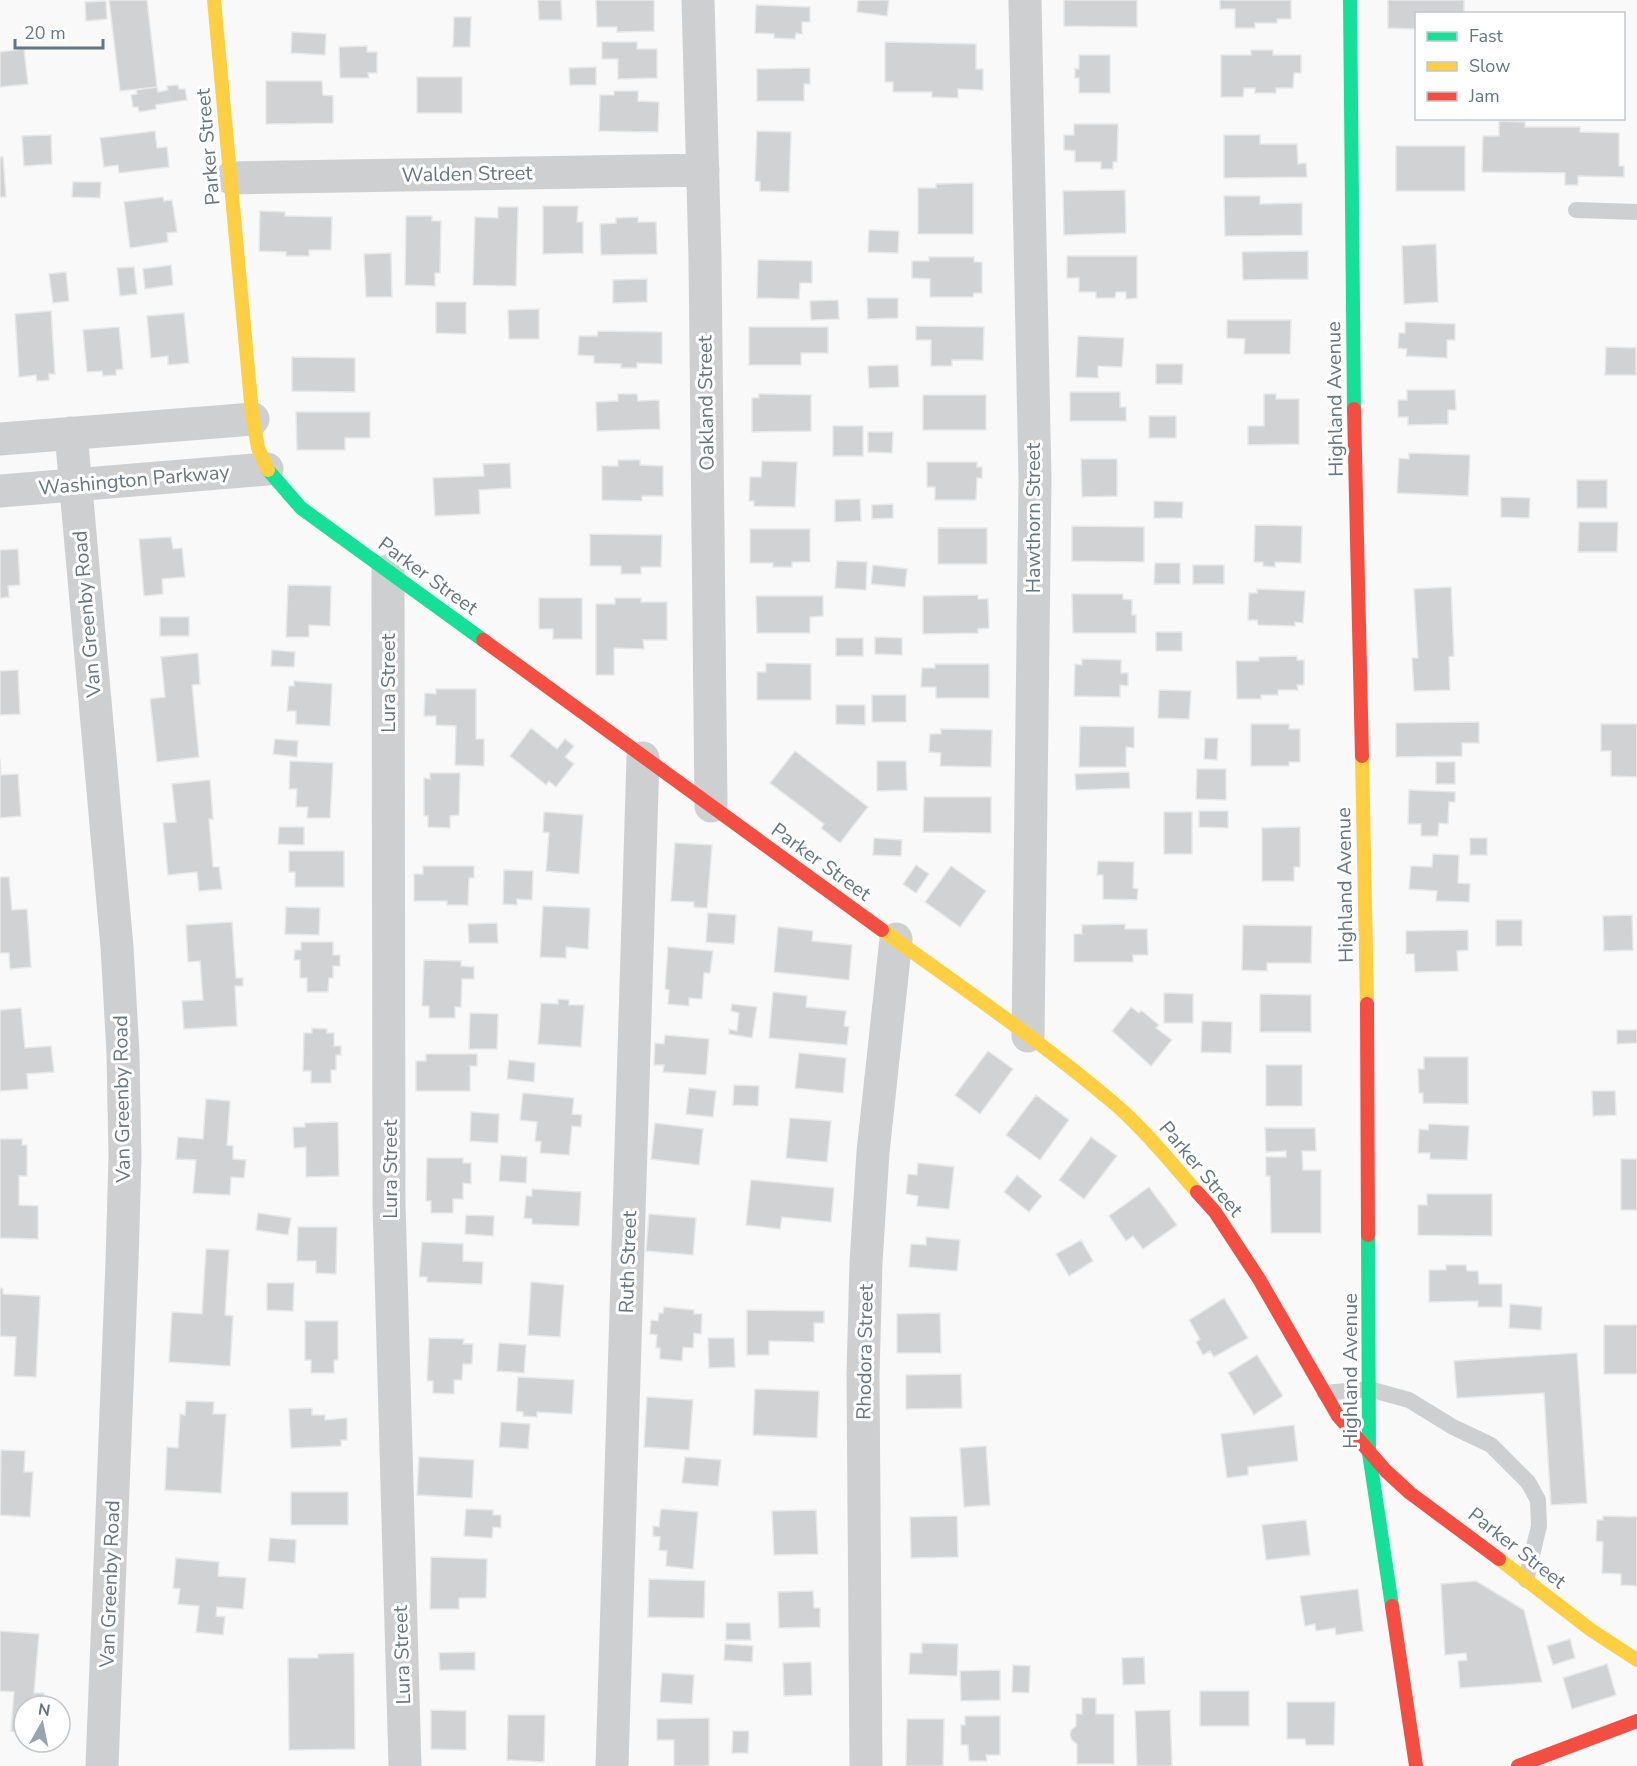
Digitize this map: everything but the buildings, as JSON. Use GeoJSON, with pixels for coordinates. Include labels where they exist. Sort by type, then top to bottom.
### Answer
{"type":"FeatureCollection","features":[{"type":"Feature","properties":{"kind":"street","name":"Parker Street"},"geometry":{"type":"LineString","coordinates":[[214,0],[253,419],[258,448],[267,469],[301,507],[896,939],[1028,1036],[1117,1106],[1143,1131],[1215,1212],[1259,1279],[1338,1416],[1369,1453],[1410,1492],[1591,1630],[1637,1660]]}},
{"type":"Feature","properties":{"kind":"street","name":"Oakland Street"},"geometry":{"type":"LineString","coordinates":[[698,0],[703,170],[711,806]]}},
{"type":"Feature","properties":{"kind":"street","name":"Hawthorn Street"},"geometry":{"type":"LineString","coordinates":[[1025,0],[1035,479],[1028,1036]]}},
{"type":"Feature","properties":{"kind":"street","name":"Highland Avenue"},"geometry":{"type":"LineString","coordinates":[[1350,0],[1354,410],[1368,1046],[1369,1453],[1416,1766]]}},
{"type":"Feature","properties":{"kind":"street","name":"Walden Street"},"geometry":{"type":"LineString","coordinates":[[231,178],[703,170]]}},
{"type":"Feature","properties":{"kind":"street"},"geometry":{"type":"LineString","coordinates":[[0,439],[253,419]]}},
{"type":"Feature","properties":{"kind":"street","name":"Van Greenby Road"},"geometry":{"type":"LineString","coordinates":[[71,433],[117,947],[123,1053],[125,1157],[122,1274],[102,1766]]}},
{"type":"Feature","properties":{"kind":"street","name":"Washington Parkway"},"geometry":{"type":"LineString","coordinates":[[0,491],[267,469]]}},
{"type":"Feature","properties":{"kind":"street","name":"Lura Street"},"geometry":{"type":"LineString","coordinates":[[388,571],[389,1203],[405,1766]]}},
{"type":"Feature","properties":{"kind":"street","name":"Ruth Street"},"geometry":{"type":"LineString","coordinates":[[612,1766],[644,758]]}},
{"type":"Feature","properties":{"kind":"street","name":"Rhodora Street"},"geometry":{"type":"LineString","coordinates":[[866,1766],[863,1375],[866,1263],[873,1152],[896,939]]}},
{"type":"Feature","properties":{"kind":"street"},"geometry":{"type":"LineString","coordinates":[[1518,1766],[1637,1721]]}},
{"type":"Feature","properties":{"kind":"lane"},"geometry":{"type":"LineString","coordinates":[[1576,210],[1637,212]]}},
{"type":"Feature","properties":{"kind":"lane"},"geometry":{"type":"LineString","coordinates":[[1325,1393],[1369,1389],[1409,1400],[1453,1427],[1491,1445],[1528,1482],[1538,1500],[1539,1526],[1526,1580]]}},
{"type":"Feature","properties":{"kind":"traffic: fast"},"geometry":{"type":"LineString","coordinates":[[1350,0],[1354,409]]}},
{"type":"Feature","properties":{"kind":"traffic: fast"},"geometry":{"type":"LineString","coordinates":[[268,470],[301,508],[483,640]]}},
{"type":"Feature","properties":{"kind":"traffic: fast"},"geometry":{"type":"LineString","coordinates":[[1368,1235],[1369,1453],[1392,1606]]}},
{"type":"Feature","properties":{"kind":"traffic: slow"},"geometry":{"type":"LineString","coordinates":[[214,0],[252,413],[258,448],[268,470]]}},
{"type":"Feature","properties":{"kind":"traffic: slow"},"geometry":{"type":"LineString","coordinates":[[1362,756],[1367,1004]]}},
{"type":"Feature","properties":{"kind":"traffic: slow"},"geometry":{"type":"LineString","coordinates":[[882,930],[1030,1037],[1116,1105],[1148,1136],[1197,1192]]}},
{"type":"Feature","properties":{"kind":"traffic: slow"},"geometry":{"type":"LineString","coordinates":[[1499,1559],[1591,1630],[1637,1660]]}},
{"type":"Feature","properties":{"kind":"traffic: jam"},"geometry":{"type":"LineString","coordinates":[[1354,409],[1362,756]]}},
{"type":"Feature","properties":{"kind":"traffic: jam"},"geometry":{"type":"LineString","coordinates":[[483,640],[882,930]]}},
{"type":"Feature","properties":{"kind":"traffic: jam"},"geometry":{"type":"LineString","coordinates":[[1367,1004],[1368,1235]]}},
{"type":"Feature","properties":{"kind":"traffic: jam"},"geometry":{"type":"LineString","coordinates":[[1197,1192],[1215,1212],[1259,1279],[1338,1416],[1386,1471],[1410,1493],[1499,1559]]}},
{"type":"Feature","properties":{"kind":"traffic: jam"},"geometry":{"type":"LineString","coordinates":[[1392,1606],[1416,1766]]}},
{"type":"Feature","properties":{"kind":"traffic: jam"},"geometry":{"type":"LineString","coordinates":[[1518,1766],[1637,1721]]}}]}
